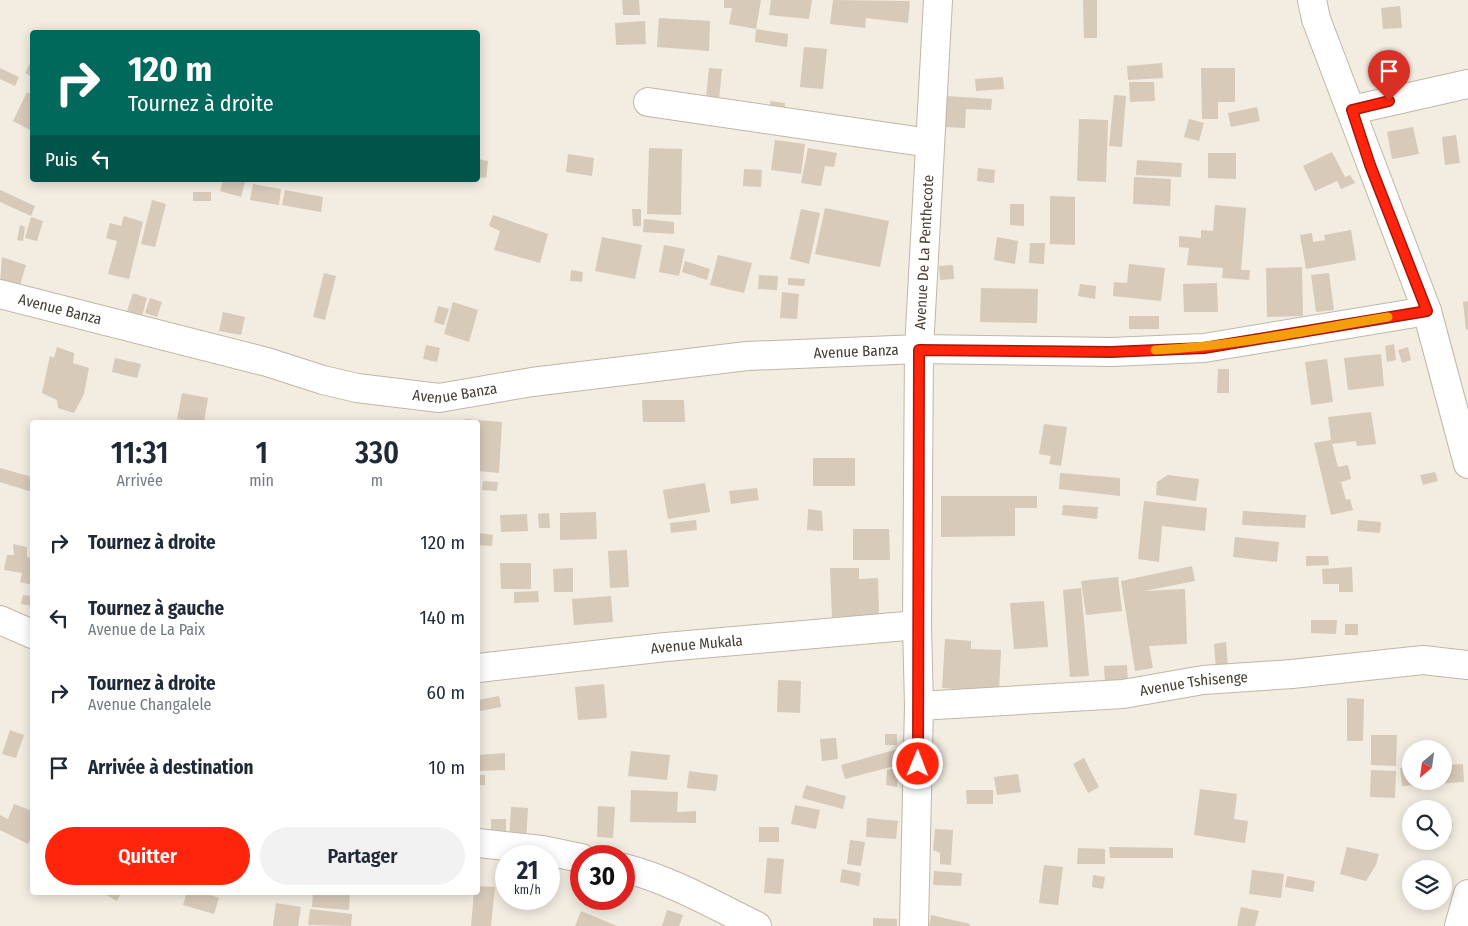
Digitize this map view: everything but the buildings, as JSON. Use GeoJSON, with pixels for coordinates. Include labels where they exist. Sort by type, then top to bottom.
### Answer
{"type":"FeatureCollection","features":[{"type":"Feature","properties":{"kind":"street","name":"Avenue De La Penthecote"},"geometry":{"type":"LineString","coordinates":[[914,926],[919,706],[917,625],[919,350],[938,0]]}},
{"type":"Feature","properties":{"kind":"street"},"geometry":{"type":"LineString","coordinates":[[1312,0],[1316,18],[1352,110],[1370,165],[1427,311],[1468,464]]}},
{"type":"Feature","properties":{"kind":"street"},"geometry":{"type":"LineString","coordinates":[[1352,110],[1468,84]]}},
{"type":"Feature","properties":{"kind":"street"},"geometry":{"type":"LineString","coordinates":[[648,102],[930,143]]}},
{"type":"Feature","properties":{"kind":"street","name":"Avenue Banza"},"geometry":{"type":"LineString","coordinates":[[0,294],[267,362],[323,380],[357,388],[439,398],[532,382],[747,356],[919,350],[1111,352],[1204,348],[1427,311]]}},
{"type":"Feature","properties":{"kind":"street"},"geometry":{"type":"LineString","coordinates":[[0,620],[30,633]]}},
{"type":"Feature","properties":{"kind":"street","name":"Avenue Mukala"},"geometry":{"type":"LineString","coordinates":[[480,668],[666,647],[917,625]]}},
{"type":"Feature","properties":{"kind":"street","name":"Avenue Tshisenge"},"geometry":{"type":"LineString","coordinates":[[919,706],[1123,694],[1203,680],[1292,674],[1424,660],[1468,665]]}},
{"type":"Feature","properties":{"kind":"street"},"geometry":{"type":"LineString","coordinates":[[480,843],[542,850],[570,856]]}},
{"type":"Feature","properties":{"kind":"street"},"geometry":{"type":"LineString","coordinates":[[635,871],[694,894],[757,926]]}},
{"type":"Feature","properties":{"kind":"slow traffic"},"geometry":{"type":"LineString","coordinates":[[1155,350],[1204,348],[1249,342],[1388,317]]}},
{"type":"Feature","properties":{"kind":"route"},"geometry":{"type":"LineString","coordinates":[[918,764],[919,350],[1111,352],[1204,348],[1427,311],[1370,165],[1352,110],[1389,101]]}}]}
